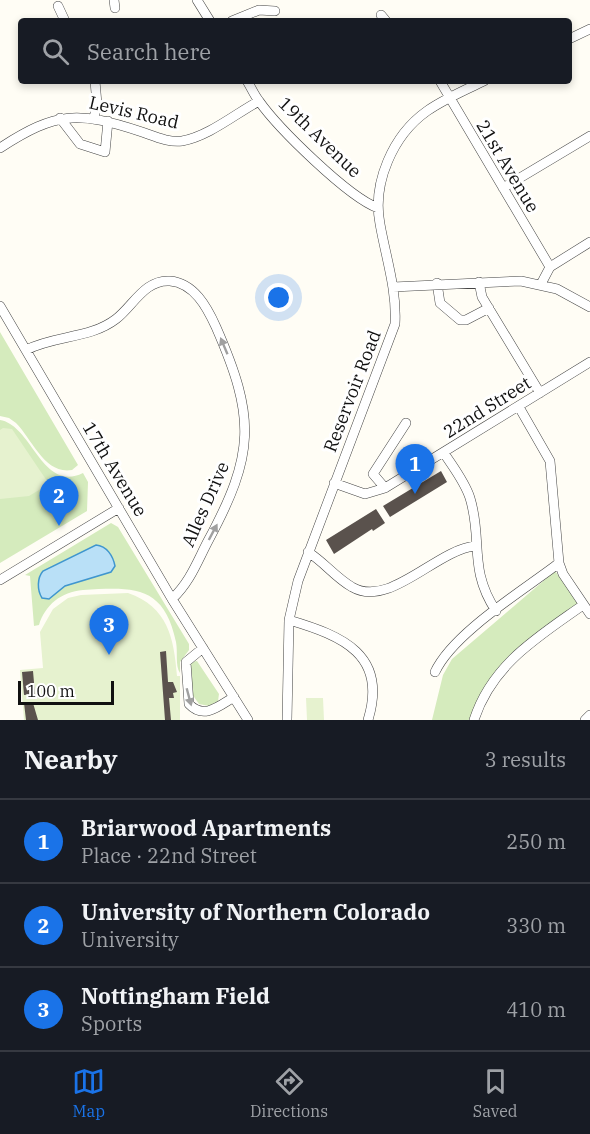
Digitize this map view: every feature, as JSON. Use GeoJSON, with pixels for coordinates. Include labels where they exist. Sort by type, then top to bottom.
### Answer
{"type":"FeatureCollection","features":[{"type":"Feature","properties":{"kind":"street"},"geometry":{"type":"LineString","coordinates":[[197,0],[208,18]]}},
{"type":"Feature","properties":{"kind":"street"},"geometry":{"type":"LineString","coordinates":[[58,6],[63,18]]}},
{"type":"Feature","properties":{"kind":"street"},"geometry":{"type":"LineString","coordinates":[[239,18],[259,10],[275,11]]}},
{"type":"Feature","properties":{"kind":"street"},"geometry":{"type":"LineString","coordinates":[[572,38],[590,29]]}},
{"type":"Feature","properties":{"kind":"street"},"geometry":{"type":"LineString","coordinates":[[94,118],[97,104],[95,84]]}},
{"type":"Feature","properties":{"kind":"street","name":"19th Avenue"},"geometry":{"type":"LineString","coordinates":[[249,84],[277,123],[342,184],[367,204],[378,208]]}},
{"type":"Feature","properties":{"kind":"street","name":"21st Avenue"},"geometry":{"type":"LineString","coordinates":[[442,84],[550,267]]}},
{"type":"Feature","properties":{"kind":"street","name":"Reservoir Road"},"geometry":{"type":"LineString","coordinates":[[287,720],[289,620],[297,581],[395,324],[393,286],[378,208],[382,178],[400,139],[426,112],[478,84]]}},
{"type":"Feature","properties":{"kind":"street","name":"Levis Road"},"geometry":{"type":"LineString","coordinates":[[0,148],[60,118],[78,116],[108,121],[165,140],[181,141],[201,135],[259,101]]}},
{"type":"Feature","properties":{"kind":"street"},"geometry":{"type":"LineString","coordinates":[[60,118],[80,144],[105,152],[108,121]]}},
{"type":"Feature","properties":{"kind":"street"},"geometry":{"type":"LineString","coordinates":[[503,188],[590,135]]}},
{"type":"Feature","properties":{"kind":"street"},"geometry":{"type":"LineString","coordinates":[[541,284],[550,267],[590,242]]}},
{"type":"Feature","properties":{"kind":"street","name":"Alles Drive"},"geometry":{"type":"LineString","coordinates":[[26,350],[92,331],[116,318],[152,284],[163,281],[183,284],[204,304],[237,379],[245,424],[240,474],[196,568],[185,587],[172,598]]}},
{"type":"Feature","properties":{"kind":"street"},"geometry":{"type":"LineString","coordinates":[[393,286],[479,282],[541,284],[590,307]]}},
{"type":"Feature","properties":{"kind":"street"},"geometry":{"type":"LineString","coordinates":[[479,282],[482,297],[540,393]]}},
{"type":"Feature","properties":{"kind":"street"},"geometry":{"type":"LineString","coordinates":[[437,283],[440,303],[460,320],[466,320],[489,308]]}},
{"type":"Feature","properties":{"kind":"street","name":"17th Avenue"},"geometry":{"type":"LineString","coordinates":[[0,306],[172,598],[248,720]]}},
{"type":"Feature","properties":{"kind":"street","name":"22nd Street"},"geometry":{"type":"LineString","coordinates":[[334,483],[365,494],[385,488],[590,362]]}},
{"type":"Feature","properties":{"kind":"street"},"geometry":{"type":"LineString","coordinates":[[474,720],[488,687],[511,658],[588,610],[563,574],[559,562],[550,461],[519,407]]}},
{"type":"Feature","properties":{"kind":"street"},"geometry":{"type":"LineString","coordinates":[[385,488],[373,474],[406,423]]}},
{"type":"Feature","properties":{"kind":"street"},"geometry":{"type":"LineString","coordinates":[[444,453],[469,495],[482,587],[496,611]]}},
{"type":"Feature","properties":{"kind":"street"},"geometry":{"type":"LineString","coordinates":[[0,580],[119,508]]}},
{"type":"Feature","properties":{"kind":"street"},"geometry":{"type":"LineString","coordinates":[[308,552],[353,588],[375,592],[391,588],[453,551],[475,546]]}},
{"type":"Feature","properties":{"kind":"street"},"geometry":{"type":"LineString","coordinates":[[435,672],[447,652],[559,562]]}},
{"type":"Feature","properties":{"kind":"street"},"geometry":{"type":"LineString","coordinates":[[289,620],[342,640],[357,651],[370,671],[373,684],[374,695],[368,720]]}},
{"type":"Feature","properties":{"kind":"street"},"geometry":{"type":"LineString","coordinates":[[203,648],[186,662],[189,704],[197,711],[208,712],[234,697]]}},
{"type":"Feature","properties":{"kind":"street"},"geometry":{"type":"LineString","coordinates":[[585,720],[590,715]]}},
{"type":"Feature","properties":{"kind":"green space"},"geometry":{"type":"Polygon","coordinates":[[[0,332],[78,465],[72,470],[62,470],[47,462],[16,423],[0,416],[0,332]]]}},
{"type":"Feature","properties":{"kind":"green space"},"geometry":{"type":"Polygon","coordinates":[[[0,420],[21,433],[38,456],[57,474],[69,477],[83,473],[88,482],[87,511],[0,563],[0,420]]]}},
{"type":"Feature","properties":{"kind":"green space"},"geometry":{"type":"Polygon","coordinates":[[[12,429],[49,484],[29,496],[0,499],[0,430],[12,429]]]}},
{"type":"Feature","properties":{"kind":"green space"},"geometry":{"type":"Polygon","coordinates":[[[111,523],[118,527],[189,644],[189,650],[180,662],[180,673],[176,642],[164,609],[155,600],[132,590],[75,591],[55,601],[45,611],[39,625],[34,626],[30,576],[25,575],[111,523]]]}},
{"type":"Feature","properties":{"kind":"green space"},"geometry":{"type":"Polygon","coordinates":[[[555,571],[580,604],[528,640],[501,664],[480,698],[471,720],[432,720],[443,675],[452,659],[555,571]]]}},
{"type":"Feature","properties":{"kind":"green space"},"geometry":{"type":"Polygon","coordinates":[[[128,593],[141,599],[160,615],[171,637],[177,676],[180,676],[180,720],[24,720],[20,670],[43,668],[40,632],[53,609],[68,598],[81,595],[128,593]]]}},
{"type":"Feature","properties":{"kind":"green space"},"geometry":{"type":"Polygon","coordinates":[[[197,661],[219,694],[218,701],[209,706],[199,704],[192,694],[191,662],[197,661]]]}},
{"type":"Feature","properties":{"kind":"green space"},"geometry":{"type":"Polygon","coordinates":[[[306,698],[323,698],[324,720],[307,720],[306,698]]]}},
{"type":"Feature","properties":{"kind":"water"},"geometry":{"type":"Polygon","coordinates":[[[96,545],[106,549],[111,555],[115,566],[111,572],[65,586],[49,599],[42,598],[38,584],[43,571],[96,545]]]}},
{"type":"Feature","properties":{"kind":"building"},"geometry":{"type":"Polygon","coordinates":[[[441,471],[447,482],[390,517],[383,506],[441,471]]]}},
{"type":"Feature","properties":{"kind":"building"},"geometry":{"type":"Polygon","coordinates":[[[376,509],[385,523],[334,554],[326,540],[376,509]]]}},
{"type":"Feature","properties":{"kind":"building"},"geometry":{"type":"Polygon","coordinates":[[[166,651],[168,682],[173,682],[177,692],[173,693],[174,698],[169,698],[171,720],[165,720],[160,652],[166,651]]]}},
{"type":"Feature","properties":{"kind":"building"},"geometry":{"type":"Polygon","coordinates":[[[33,671],[35,694],[24,695],[22,672],[33,671]]]}},
{"type":"Feature","properties":{"kind":"building"},"geometry":{"type":"Polygon","coordinates":[[[24,703],[33,703],[38,720],[26,720],[24,703]]]}},
{"type":"Feature","properties":{"kind":"place","name":"Briarwood Apartments"},"geometry":{"type":"Point","coordinates":[415,494]}},
{"type":"Feature","properties":{"kind":"place","name":"University of Northern Colorado"},"geometry":{"type":"Point","coordinates":[59,526]}},
{"type":"Feature","properties":{"kind":"place","name":"Nottingham Field"},"geometry":{"type":"Point","coordinates":[109,655]}}]}
